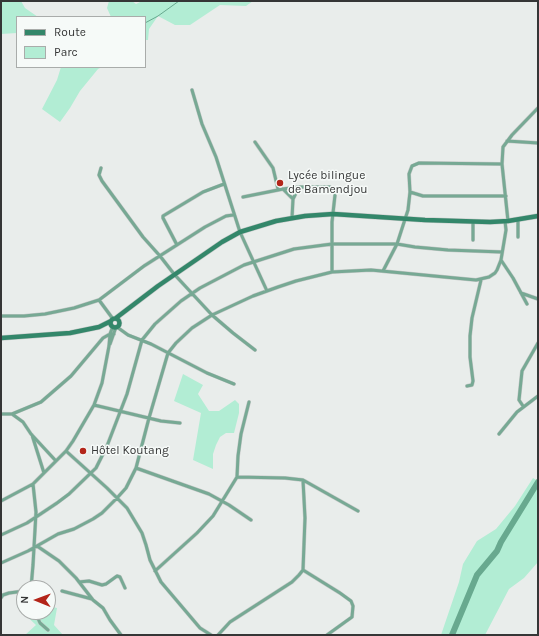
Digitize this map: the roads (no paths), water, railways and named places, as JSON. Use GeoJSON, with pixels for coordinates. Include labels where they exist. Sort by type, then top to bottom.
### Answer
{"type":"FeatureCollection","features":[{"type":"Feature","properties":{"kind":"main road"},"geometry":{"type":"LineString","coordinates":[[1,338],[70,334],[115,323],[141,298],[222,242],[240,232],[292,218],[333,214],[405,219],[507,221],[538,216]]}},
{"type":"Feature","properties":{"kind":"street"},"geometry":{"type":"LineString","coordinates":[[192,90],[200,117],[216,158],[233,215],[267,291]]}},
{"type":"Feature","properties":{"kind":"street"},"geometry":{"type":"LineString","coordinates":[[1,563],[36,547],[58,534],[74,529],[102,513],[118,498],[126,488],[136,468],[168,353],[192,328],[212,315],[267,291],[296,281],[332,272],[363,270],[383,271],[470,280],[481,280],[495,273],[501,260],[507,221],[502,152],[507,141],[538,108]]}},
{"type":"Feature","properties":{"kind":"street"},"geometry":{"type":"LineString","coordinates":[[507,141],[538,143]]}},
{"type":"Feature","properties":{"kind":"street"},"geometry":{"type":"LineString","coordinates":[[255,142],[273,168],[278,189]]}},
{"type":"Feature","properties":{"kind":"street"},"geometry":{"type":"LineString","coordinates":[[383,271],[397,244],[405,219],[410,192],[409,174],[412,166],[416,164],[502,164]]}},
{"type":"Feature","properties":{"kind":"street"},"geometry":{"type":"LineString","coordinates":[[101,168],[99,175],[102,181],[137,230],[174,274],[212,315],[255,350]]}},
{"type":"Feature","properties":{"kind":"street"},"geometry":{"type":"LineString","coordinates":[[177,245],[163,218],[164,216],[203,192],[224,184]]}},
{"type":"Feature","properties":{"kind":"street"},"geometry":{"type":"LineString","coordinates":[[243,197],[278,189],[330,187]]}},
{"type":"Feature","properties":{"kind":"street"},"geometry":{"type":"LineString","coordinates":[[292,218],[294,199],[299,188]]}},
{"type":"Feature","properties":{"kind":"street"},"geometry":{"type":"LineString","coordinates":[[283,189],[294,199]]}},
{"type":"Feature","properties":{"kind":"street"},"geometry":{"type":"LineString","coordinates":[[410,192],[424,196],[506,196]]}},
{"type":"Feature","properties":{"kind":"street"},"geometry":{"type":"LineString","coordinates":[[332,272],[333,214],[335,195]]}},
{"type":"Feature","properties":{"kind":"street"},"geometry":{"type":"LineString","coordinates":[[1,316],[45,314],[74,308],[99,300],[177,245],[217,220],[233,215]]}},
{"type":"Feature","properties":{"kind":"street"},"geometry":{"type":"LineString","coordinates":[[518,220],[518,237]]}},
{"type":"Feature","properties":{"kind":"street"},"geometry":{"type":"LineString","coordinates":[[472,221],[473,240]]}},
{"type":"Feature","properties":{"kind":"street"},"geometry":{"type":"LineString","coordinates":[[1,535],[27,523],[69,494],[90,474],[100,460],[127,394],[142,340],[167,312],[192,294],[220,277],[244,265],[294,249],[332,244],[397,244],[435,249],[502,252]]}},
{"type":"Feature","properties":{"kind":"street"},"geometry":{"type":"LineString","coordinates":[[501,260],[527,304]]}},
{"type":"Feature","properties":{"kind":"street"},"geometry":{"type":"LineString","coordinates":[[467,386],[472,385],[473,381],[470,357],[470,336],[472,318],[481,280]]}},
{"type":"Feature","properties":{"kind":"street"},"geometry":{"type":"LineString","coordinates":[[521,294],[538,300]]}},
{"type":"Feature","properties":{"kind":"street"},"geometry":{"type":"LineString","coordinates":[[99,300],[115,323],[128,334],[207,373],[234,384]]}},
{"type":"Feature","properties":{"kind":"street"},"geometry":{"type":"LineString","coordinates":[[1,501],[33,484],[66,452],[94,405],[102,383],[110,334],[115,323]]}},
{"type":"Feature","properties":{"kind":"street"},"geometry":{"type":"LineString","coordinates":[[109,346],[114,334],[115,323]]}},
{"type":"Feature","properties":{"kind":"street"},"geometry":{"type":"LineString","coordinates":[[1,414],[12,414],[31,407],[49,396],[71,376],[103,338],[110,334],[114,334]]}},
{"type":"Feature","properties":{"kind":"street"},"geometry":{"type":"LineString","coordinates":[[523,406],[519,400],[522,371],[538,343]]}},
{"type":"Feature","properties":{"kind":"street"},"geometry":{"type":"LineString","coordinates":[[499,434],[523,406],[538,396]]}},
{"type":"Feature","properties":{"kind":"street"},"geometry":{"type":"LineString","coordinates":[[155,571],[197,533],[213,516],[237,477],[241,434],[249,402]]}},
{"type":"Feature","properties":{"kind":"street"},"geometry":{"type":"LineString","coordinates":[[94,405],[169,423],[180,423]]}},
{"type":"Feature","properties":{"kind":"street"},"geometry":{"type":"LineString","coordinates":[[12,414],[24,422],[31,434],[44,473]]}},
{"type":"Feature","properties":{"kind":"street"},"geometry":{"type":"LineString","coordinates":[[31,434],[56,461]]}},
{"type":"Feature","properties":{"kind":"street"},"geometry":{"type":"LineString","coordinates":[[66,452],[118,498],[127,508],[142,533],[155,571],[161,582],[200,628],[211,635]]}},
{"type":"Feature","properties":{"kind":"street"},"geometry":{"type":"LineString","coordinates":[[136,468],[184,484],[223,501],[251,520]]}},
{"type":"Feature","properties":{"kind":"street"},"geometry":{"type":"LineString","coordinates":[[237,477],[303,480],[358,511]]}},
{"type":"Feature","properties":{"kind":"street"},"geometry":{"type":"LineString","coordinates":[[218,635],[230,622],[300,576],[303,570],[305,518],[303,480]]}},
{"type":"Feature","properties":{"kind":"street"},"geometry":{"type":"LineString","coordinates":[[32,580],[36,547],[33,484]]}},
{"type":"Feature","properties":{"kind":"street"},"geometry":{"type":"LineString","coordinates":[[74,529],[74,534]]}},
{"type":"Feature","properties":{"kind":"street"},"geometry":{"type":"LineString","coordinates":[[36,547],[59,561],[79,582],[93,600],[103,608],[121,635]]}},
{"type":"Feature","properties":{"kind":"street"},"geometry":{"type":"LineString","coordinates":[[303,570],[340,593],[351,601],[353,606],[352,617],[328,635]]}},
{"type":"Feature","properties":{"kind":"street"},"geometry":{"type":"LineString","coordinates":[[79,582],[89,581],[102,585],[106,584],[117,576],[120,577],[125,588]]}},
{"type":"Feature","properties":{"kind":"street"},"geometry":{"type":"LineString","coordinates":[[62,591],[93,600]]}},
{"type":"Feature","properties":{"kind":"street"},"geometry":{"type":"LineString","coordinates":[[1,598],[9,593],[16,592]]}},
{"type":"Feature","properties":{"kind":"street"},"geometry":{"type":"LineString","coordinates":[[39,620],[48,630]]}},
{"type":"Feature","properties":{"kind":"waterway"},"geometry":{"type":"LineString","coordinates":[[146,22],[179,1]]}},
{"type":"Feature","properties":{"kind":"waterway"},"geometry":{"type":"LineString","coordinates":[[452,635],[477,575],[497,551],[538,482]]}},
{"type":"Feature","properties":{"kind":"place","name":"Lycée bilingue de Bamendjou"},"geometry":{"type":"Point","coordinates":[280,183]}},
{"type":"Feature","properties":{"kind":"place","name":"Hôtel Koutang"},"geometry":{"type":"Point","coordinates":[83,451]}}]}
